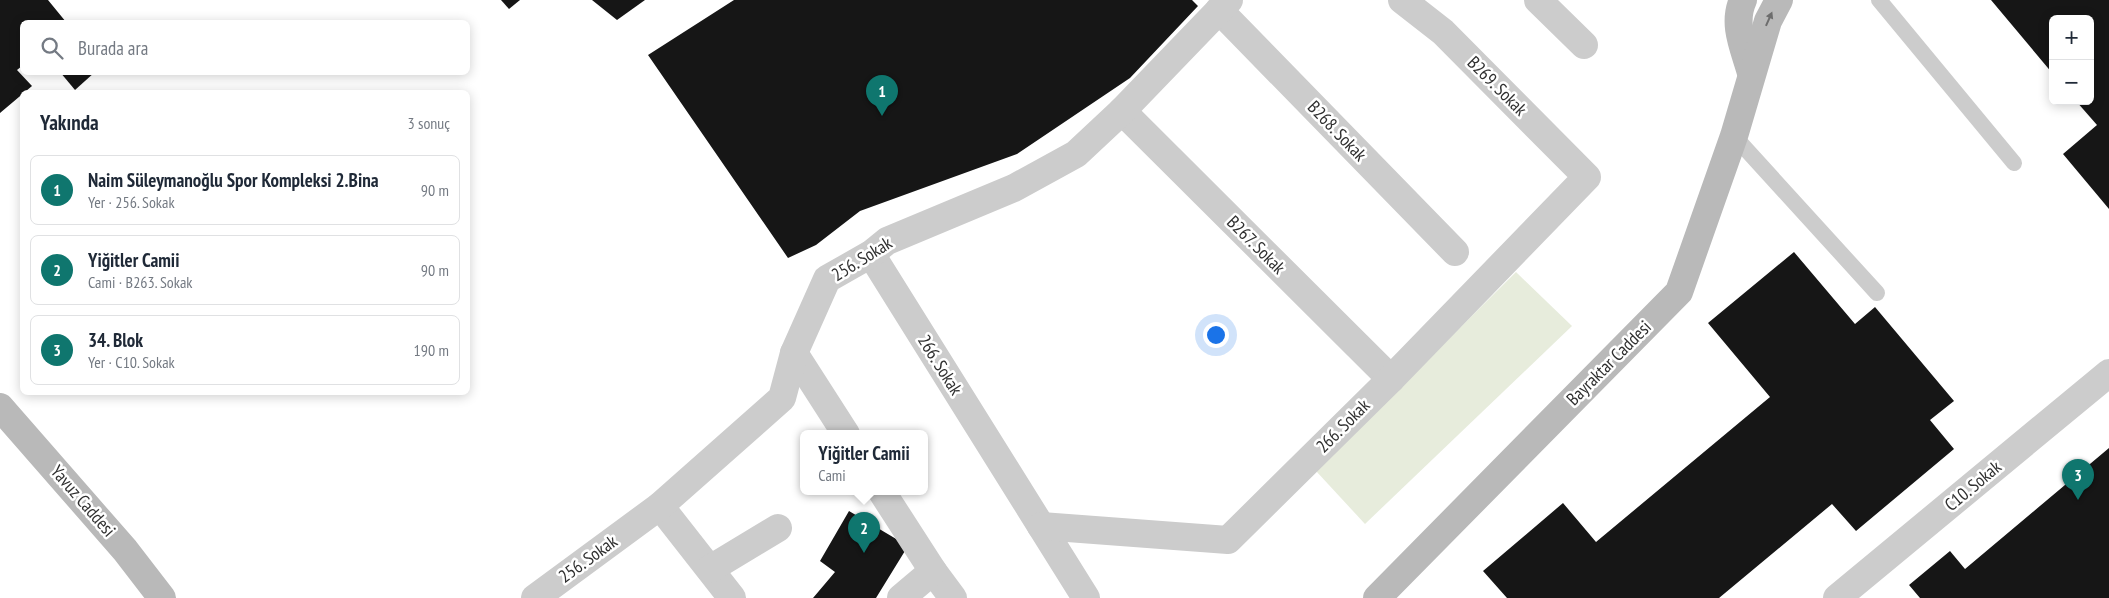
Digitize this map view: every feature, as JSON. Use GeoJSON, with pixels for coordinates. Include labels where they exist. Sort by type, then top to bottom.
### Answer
{"type":"FeatureCollection","features":[{"type":"Feature","properties":{"kind":"main road","name":"Bayraktar Caddesi"},"geometry":{"type":"LineString","coordinates":[[1378,598],[1679,292],[1734,136],[1751,73],[1768,21],[1779,0]]}},
{"type":"Feature","properties":{"kind":"main road"},"geometry":{"type":"LineString","coordinates":[[1736,4],[1740,35],[1751,73]]}},
{"type":"Feature","properties":{"kind":"main road","name":"Yavuz Caddesi"},"geometry":{"type":"LineString","coordinates":[[0,407],[125,550],[162,598]]}},
{"type":"Feature","properties":{"kind":"street","name":"B269. Sokak"},"geometry":{"type":"LineString","coordinates":[[1402,0],[1443,32],[1587,177]]}},
{"type":"Feature","properties":{"kind":"street"},"geometry":{"type":"LineString","coordinates":[[1538,0],[1584,45]]}},
{"type":"Feature","properties":{"kind":"street","name":"256. Sokak"},"geometry":{"type":"LineString","coordinates":[[535,598],[660,506],[782,398],[794,353],[827,279],[871,254],[887,241],[1014,188],[1076,154],[1122,110],[1224,5]]}},
{"type":"Feature","properties":{"kind":"street","name":"B268. Sokak"},"geometry":{"type":"LineString","coordinates":[[1224,5],[1455,252]]}},
{"type":"Feature","properties":{"kind":"street","name":"B267. Sokak"},"geometry":{"type":"LineString","coordinates":[[1122,110],[1391,379]]}},
{"type":"Feature","properties":{"kind":"street","name":"266. Sokak"},"geometry":{"type":"LineString","coordinates":[[1041,526],[1228,540],[1391,379],[1587,177]]}},
{"type":"Feature","properties":{"kind":"street","name":"266. Sokak"},"geometry":{"type":"LineString","coordinates":[[871,254],[1086,598]]}},
{"type":"Feature","properties":{"kind":"street"},"geometry":{"type":"LineString","coordinates":[[794,353],[843,430]]}},
{"type":"Feature","properties":{"kind":"street","name":"C10. Sokak"},"geometry":{"type":"LineString","coordinates":[[1837,598],[2109,373]]}},
{"type":"Feature","properties":{"kind":"street"},"geometry":{"type":"LineString","coordinates":[[884,495],[933,571],[953,598]]}},
{"type":"Feature","properties":{"kind":"street"},"geometry":{"type":"LineString","coordinates":[[660,506],[732,598]]}},
{"type":"Feature","properties":{"kind":"street"},"geometry":{"type":"LineString","coordinates":[[710,570],[778,528]]}},
{"type":"Feature","properties":{"kind":"street"},"geometry":{"type":"LineString","coordinates":[[901,598],[933,571]]}},
{"type":"Feature","properties":{"kind":"lane"},"geometry":{"type":"LineString","coordinates":[[1879,0],[2014,163]]}},
{"type":"Feature","properties":{"kind":"lane"},"geometry":{"type":"LineString","coordinates":[[1734,136],[1877,292]]}},
{"type":"Feature","properties":{"kind":"green space"},"geometry":{"type":"Polygon","coordinates":[[[1516,272],[1572,326],[1365,524],[1316,471],[1516,272]]]}},
{"type":"Feature","properties":{"kind":"building"},"geometry":{"type":"Polygon","coordinates":[[[0,0],[48,0],[64,20],[20,20],[20,68],[17,70],[32,86],[27,90],[20,90],[20,96],[0,113],[0,0]]]}},
{"type":"Feature","properties":{"kind":"building"},"geometry":{"type":"Polygon","coordinates":[[[501,0],[520,0],[509,9],[501,0]]]}},
{"type":"Feature","properties":{"kind":"building"},"geometry":{"type":"Polygon","coordinates":[[[592,0],[645,0],[617,20],[592,0]]]}},
{"type":"Feature","properties":{"kind":"building"},"geometry":{"type":"Polygon","coordinates":[[[734,0],[1192,0],[1198,6],[1130,78],[1017,154],[860,211],[816,245],[788,258],[648,55],[734,0]]]}},
{"type":"Feature","properties":{"kind":"building"},"geometry":{"type":"Polygon","coordinates":[[[1991,0],[2109,0],[2109,209],[2063,154],[2097,125],[2080,105],[2094,105],[2094,15],[2049,15],[2049,69],[1991,0]]]}},
{"type":"Feature","properties":{"kind":"building"},"geometry":{"type":"Polygon","coordinates":[[[62,75],[92,75],[75,90],[62,75]]]}},
{"type":"Feature","properties":{"kind":"building"},"geometry":{"type":"Polygon","coordinates":[[[1794,252],[1855,324],[1875,307],[1954,401],[1930,420],[1954,449],[1856,531],[1832,504],[1719,598],[1507,598],[1483,571],[1563,503],[1596,542],[1770,397],[1708,323],[1794,252]]]}},
{"type":"Feature","properties":{"kind":"building"},"geometry":{"type":"Polygon","coordinates":[[[2109,448],[2109,598],[1920,598],[1909,585],[1950,551],[1965,569],[2109,448]]]}},
{"type":"Feature","properties":{"kind":"building"},"geometry":{"type":"Polygon","coordinates":[[[849,511],[908,546],[876,598],[813,598],[835,572],[820,561],[849,511]]]}},
{"type":"Feature","properties":{"kind":"place","name":"Naim Süleymanoğlu Spor Kompleksi 2.Bina"},"geometry":{"type":"Point","coordinates":[882,116]}},
{"type":"Feature","properties":{"kind":"place","name":"34. Blok"},"geometry":{"type":"Point","coordinates":[2078,500]}},
{"type":"Feature","properties":{"kind":"place","name":"Yiğitler Camii"},"geometry":{"type":"Point","coordinates":[864,553]}}]}
